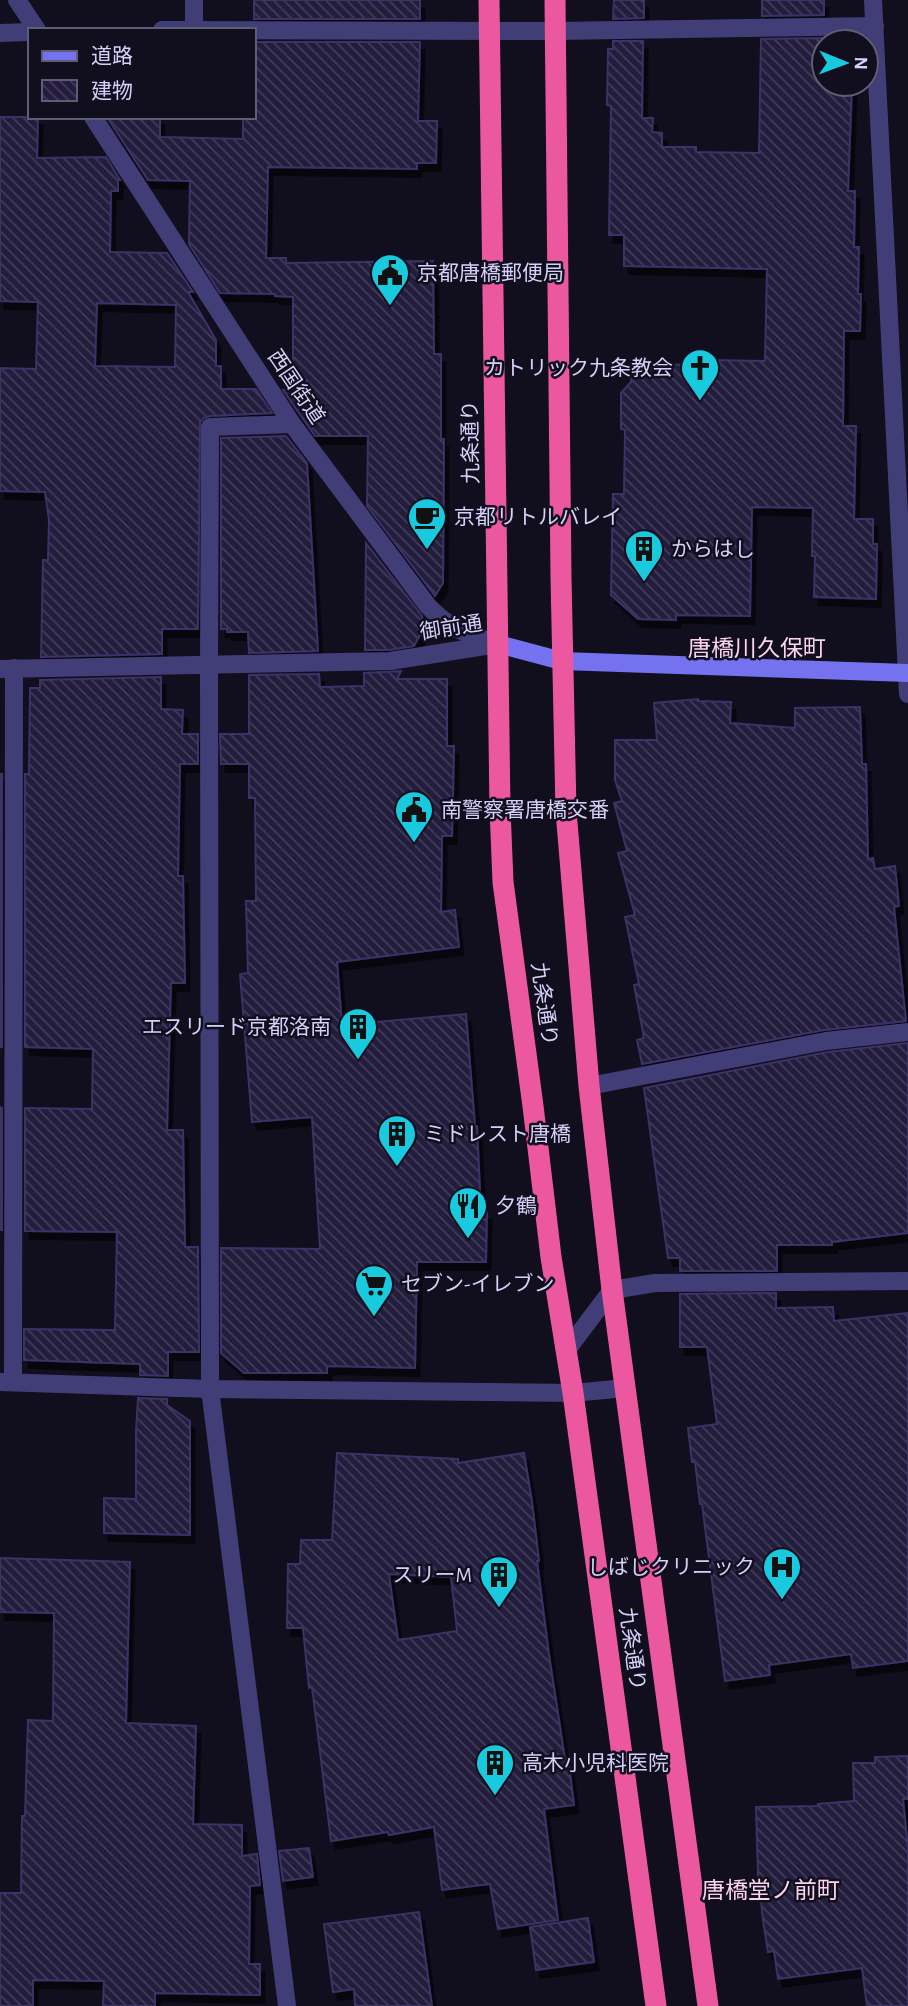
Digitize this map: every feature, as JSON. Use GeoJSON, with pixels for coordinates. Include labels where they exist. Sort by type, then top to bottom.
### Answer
{"type":"FeatureCollection","features":[{"type":"Feature","properties":{"kind":"highway","name":"九条通り"},"geometry":{"type":"LineString","coordinates":[[489,0],[503,882],[551,1257],[573,1393],[656,2006]]}},
{"type":"Feature","properties":{"kind":"highway","name":"九条通り"},"geometry":{"type":"LineString","coordinates":[[555,0],[566,811],[589,1086],[612,1290],[708,2006]]}},
{"type":"Feature","properties":{"kind":"street"},"geometry":{"type":"LineString","coordinates":[[17,0],[36,28]]}},
{"type":"Feature","properties":{"kind":"street"},"geometry":{"type":"LineString","coordinates":[[194,0],[194,28]]}},
{"type":"Feature","properties":{"kind":"street"},"geometry":{"type":"LineString","coordinates":[[873,0],[908,694]]}},
{"type":"Feature","properties":{"kind":"street"},"geometry":{"type":"LineString","coordinates":[[256,29],[555,31],[875,26]]}},
{"type":"Feature","properties":{"kind":"street"},"geometry":{"type":"LineString","coordinates":[[0,33],[28,32]]}},
{"type":"Feature","properties":{"kind":"street","name":"西国街道"},"geometry":{"type":"LineString","coordinates":[[94,119],[292,424],[428,607],[458,631],[498,644]]}},
{"type":"Feature","properties":{"kind":"street"},"geometry":{"type":"LineString","coordinates":[[287,2006],[210,1389],[209,665],[210,427],[292,424]]}},
{"type":"Feature","properties":{"kind":"street","name":"御前通"},"geometry":{"type":"LineString","coordinates":[[7,669],[390,661],[498,644],[562,661],[907,673]]}},
{"type":"Feature","properties":{"kind":"street"},"geometry":{"type":"LineString","coordinates":[[7,669],[6,1382],[210,1389],[573,1393],[625,1388]]}},
{"type":"Feature","properties":{"kind":"street"},"geometry":{"type":"LineString","coordinates":[[589,1086],[826,1041],[908,1032]]}},
{"type":"Feature","properties":{"kind":"street"},"geometry":{"type":"LineString","coordinates":[[566,1351],[612,1290],[655,1283],[908,1281]]}},
{"type":"Feature","properties":{"kind":"building"},"geometry":{"type":"Polygon","coordinates":[[[254,0],[420,0],[420,19],[254,19],[254,0]]]}},
{"type":"Feature","properties":{"kind":"building"},"geometry":{"type":"Polygon","coordinates":[[[614,0],[644,0],[644,18],[613,19],[614,0]]]}},
{"type":"Feature","properties":{"kind":"building"},"geometry":{"type":"Polygon","coordinates":[[[762,0],[824,0],[824,15],[762,16],[762,0]]]}},
{"type":"Feature","properties":{"kind":"building"},"geometry":{"type":"Polygon","coordinates":[[[810,38],[810,98],[851,98],[848,191],[855,191],[854,247],[859,247],[858,294],[861,294],[860,331],[844,331],[843,426],[856,426],[854,519],[873,519],[873,544],[877,544],[876,599],[814,597],[813,508],[752,507],[750,616],[676,615],[676,620],[638,619],[611,595],[613,494],[624,494],[625,430],[621,429],[621,393],[631,382],[632,364],[710,365],[710,360],[765,361],[767,269],[624,266],[624,235],[609,235],[611,106],[607,105],[608,49],[613,49],[613,41],[643,41],[642,118],[653,118],[652,132],[662,133],[662,147],[696,147],[696,152],[759,153],[761,39],[810,38]]]}},
{"type":"Feature","properties":{"kind":"building"},"geometry":{"type":"Polygon","coordinates":[[[256,42],[420,42],[418,121],[437,121],[436,163],[417,163],[417,169],[268,167],[266,258],[286,258],[286,263],[433,261],[434,354],[441,354],[441,439],[444,439],[443,583],[435,596],[367,506],[368,436],[315,436],[283,390],[293,390],[293,297],[220,293],[189,244],[190,181],[148,180],[108,119],[160,119],[160,137],[243,139],[243,119],[256,119],[256,42]]]}},
{"type":"Feature","properties":{"kind":"building"},"geometry":{"type":"Polygon","coordinates":[[[0,117],[38,119],[37,158],[106,157],[120,180],[118,191],[111,191],[110,252],[167,253],[193,292],[188,292],[216,340],[216,366],[221,366],[221,389],[256,389],[272,413],[210,416],[200,422],[198,629],[162,629],[162,654],[41,657],[43,560],[48,560],[49,520],[45,492],[0,491],[0,368],[36,369],[38,302],[0,301],[0,117]],[[97,303],[95,366],[175,367],[176,305],[97,303]]]}},
{"type":"Feature","properties":{"kind":"building"},"geometry":{"type":"Polygon","coordinates":[[[286,436],[307,463],[318,651],[249,653],[248,632],[227,632],[227,629],[221,629],[221,438],[286,436]]]}},
{"type":"Feature","properties":{"kind":"building"},"geometry":{"type":"Polygon","coordinates":[[[366,543],[422,616],[422,631],[414,646],[365,650],[366,543]]]}},
{"type":"Feature","properties":{"kind":"building"},"geometry":{"type":"Polygon","coordinates":[[[401,671],[397,679],[447,679],[447,746],[454,746],[452,836],[442,836],[441,912],[455,910],[459,947],[337,962],[342,1025],[466,1014],[477,1126],[481,1212],[487,1212],[486,1262],[417,1262],[415,1368],[327,1366],[327,1373],[244,1373],[221,1353],[221,1248],[320,1249],[312,1117],[252,1122],[240,974],[248,973],[246,901],[256,901],[255,798],[249,798],[249,764],[221,764],[220,734],[249,734],[249,675],[319,674],[320,687],[364,686],[364,673],[401,671]]]}},
{"type":"Feature","properties":{"kind":"building"},"geometry":{"type":"Polygon","coordinates":[[[161,677],[161,709],[183,710],[182,734],[198,734],[198,764],[180,764],[178,876],[183,876],[185,983],[171,983],[167,1130],[183,1130],[185,1247],[198,1247],[199,1352],[168,1352],[168,1376],[140,1375],[140,1364],[24,1360],[24,1329],[115,1330],[117,1232],[25,1231],[25,1108],[92,1109],[93,1049],[25,1047],[25,774],[29,774],[30,688],[40,688],[40,680],[161,677]]]}},
{"type":"Feature","properties":{"kind":"building"},"geometry":{"type":"Polygon","coordinates":[[[698,699],[731,702],[730,723],[795,728],[795,708],[860,707],[862,764],[866,764],[868,859],[873,858],[875,869],[895,866],[899,906],[894,907],[906,1021],[824,1030],[642,1064],[637,1040],[644,1038],[634,985],[639,984],[625,917],[635,915],[618,853],[627,851],[614,803],[622,801],[615,780],[615,740],[657,740],[654,703],[698,699]]]}},
{"type":"Feature","properties":{"kind":"building"},"geometry":{"type":"Polygon","coordinates":[[[2,774],[2,1047],[0,1047],[2,774]]]}},
{"type":"Feature","properties":{"kind":"building"},"geometry":{"type":"Polygon","coordinates":[[[908,1043],[908,1233],[832,1242],[832,1245],[777,1245],[777,1271],[680,1271],[680,1258],[668,1258],[644,1088],[828,1052],[908,1043]]]}},
{"type":"Feature","properties":{"kind":"building"},"geometry":{"type":"Polygon","coordinates":[[[0,1107],[2,1108],[2,1230],[0,1230],[0,1107]]]}},
{"type":"Feature","properties":{"kind":"building"},"geometry":{"type":"Polygon","coordinates":[[[776,1293],[776,1308],[833,1307],[834,1321],[908,1313],[908,1661],[853,1668],[851,1654],[769,1665],[770,1675],[725,1681],[702,1504],[695,1462],[692,1462],[688,1428],[717,1424],[707,1347],[680,1347],[680,1294],[776,1293]]]}},
{"type":"Feature","properties":{"kind":"building"},"geometry":{"type":"Polygon","coordinates":[[[138,1398],[167,1399],[167,1405],[190,1421],[190,1535],[104,1533],[104,1498],[136,1499],[138,1398]]]}},
{"type":"Feature","properties":{"kind":"building"},"geometry":{"type":"Polygon","coordinates":[[[337,1453],[458,1459],[458,1463],[524,1453],[549,1655],[574,1805],[544,1809],[558,1920],[498,1929],[490,1884],[442,1890],[434,1827],[331,1841],[303,1628],[287,1628],[288,1564],[300,1564],[301,1540],[332,1540],[337,1453]],[[389,1574],[398,1640],[457,1631],[451,1577],[389,1574]]]}},
{"type":"Feature","properties":{"kind":"building"},"geometry":{"type":"Polygon","coordinates":[[[0,1558],[130,1562],[126,1723],[196,1726],[193,1824],[242,1825],[242,1856],[257,1854],[260,1885],[250,1886],[249,1964],[260,1964],[260,1995],[155,1993],[155,2006],[103,2006],[104,1981],[33,1980],[33,2006],[0,2006],[0,1893],[21,1893],[22,1816],[25,1816],[28,1720],[53,1721],[54,1613],[0,1612],[0,1558]]]}},
{"type":"Feature","properties":{"kind":"building"},"geometry":{"type":"Polygon","coordinates":[[[908,1756],[908,1799],[903,1799],[908,1849],[908,2006],[867,2006],[862,1968],[778,1979],[774,1951],[768,1952],[763,1920],[758,1875],[756,1807],[818,1806],[854,1801],[853,1763],[875,1763],[875,1757],[908,1756]]]}},
{"type":"Feature","properties":{"kind":"building"},"geometry":{"type":"Polygon","coordinates":[[[309,1848],[313,1877],[283,1881],[279,1851],[309,1848]]]}},
{"type":"Feature","properties":{"kind":"building"},"geometry":{"type":"Polygon","coordinates":[[[419,1912],[432,2006],[355,2006],[354,1989],[333,1992],[324,1924],[419,1912]]]}},
{"type":"Feature","properties":{"kind":"building"},"geometry":{"type":"Polygon","coordinates":[[[588,1918],[594,1962],[536,1970],[530,1927],[588,1918]]]}},
{"type":"Feature","properties":{"kind":"place","name":"京都唐橋郵便局"},"geometry":{"type":"Point","coordinates":[390,307]}},
{"type":"Feature","properties":{"kind":"place","name":"カトリック九条教会"},"geometry":{"type":"Point","coordinates":[700,402]}},
{"type":"Feature","properties":{"kind":"place","name":"京都リトルバレイ"},"geometry":{"type":"Point","coordinates":[427,551]}},
{"type":"Feature","properties":{"kind":"place","name":"からはし"},"geometry":{"type":"Point","coordinates":[644,583]}},
{"type":"Feature","properties":{"kind":"place","name":"南警察署唐橋交番"},"geometry":{"type":"Point","coordinates":[414,844]}},
{"type":"Feature","properties":{"kind":"place","name":"エスリード京都洛南"},"geometry":{"type":"Point","coordinates":[358,1061]}},
{"type":"Feature","properties":{"kind":"place","name":"ミドレスト唐橋"},"geometry":{"type":"Point","coordinates":[397,1168]}},
{"type":"Feature","properties":{"kind":"place","name":"夕鶴"},"geometry":{"type":"Point","coordinates":[468,1240]}},
{"type":"Feature","properties":{"kind":"place","name":"セブン-イレブン"},"geometry":{"type":"Point","coordinates":[374,1318]}},
{"type":"Feature","properties":{"kind":"place","name":"しばじクリニック"},"geometry":{"type":"Point","coordinates":[782,1601]}},
{"type":"Feature","properties":{"kind":"place","name":"スリーM"},"geometry":{"type":"Point","coordinates":[499,1609]}},
{"type":"Feature","properties":{"kind":"place","name":"高木小児科医院"},"geometry":{"type":"Point","coordinates":[495,1797]}},
{"type":"Feature","properties":{"kind":"district","name":"唐橋川久保町"},"geometry":{"type":"Point","coordinates":[757,649]}},
{"type":"Feature","properties":{"kind":"district","name":"唐橋堂ノ前町"},"geometry":{"type":"Point","coordinates":[771,1891]}}]}
